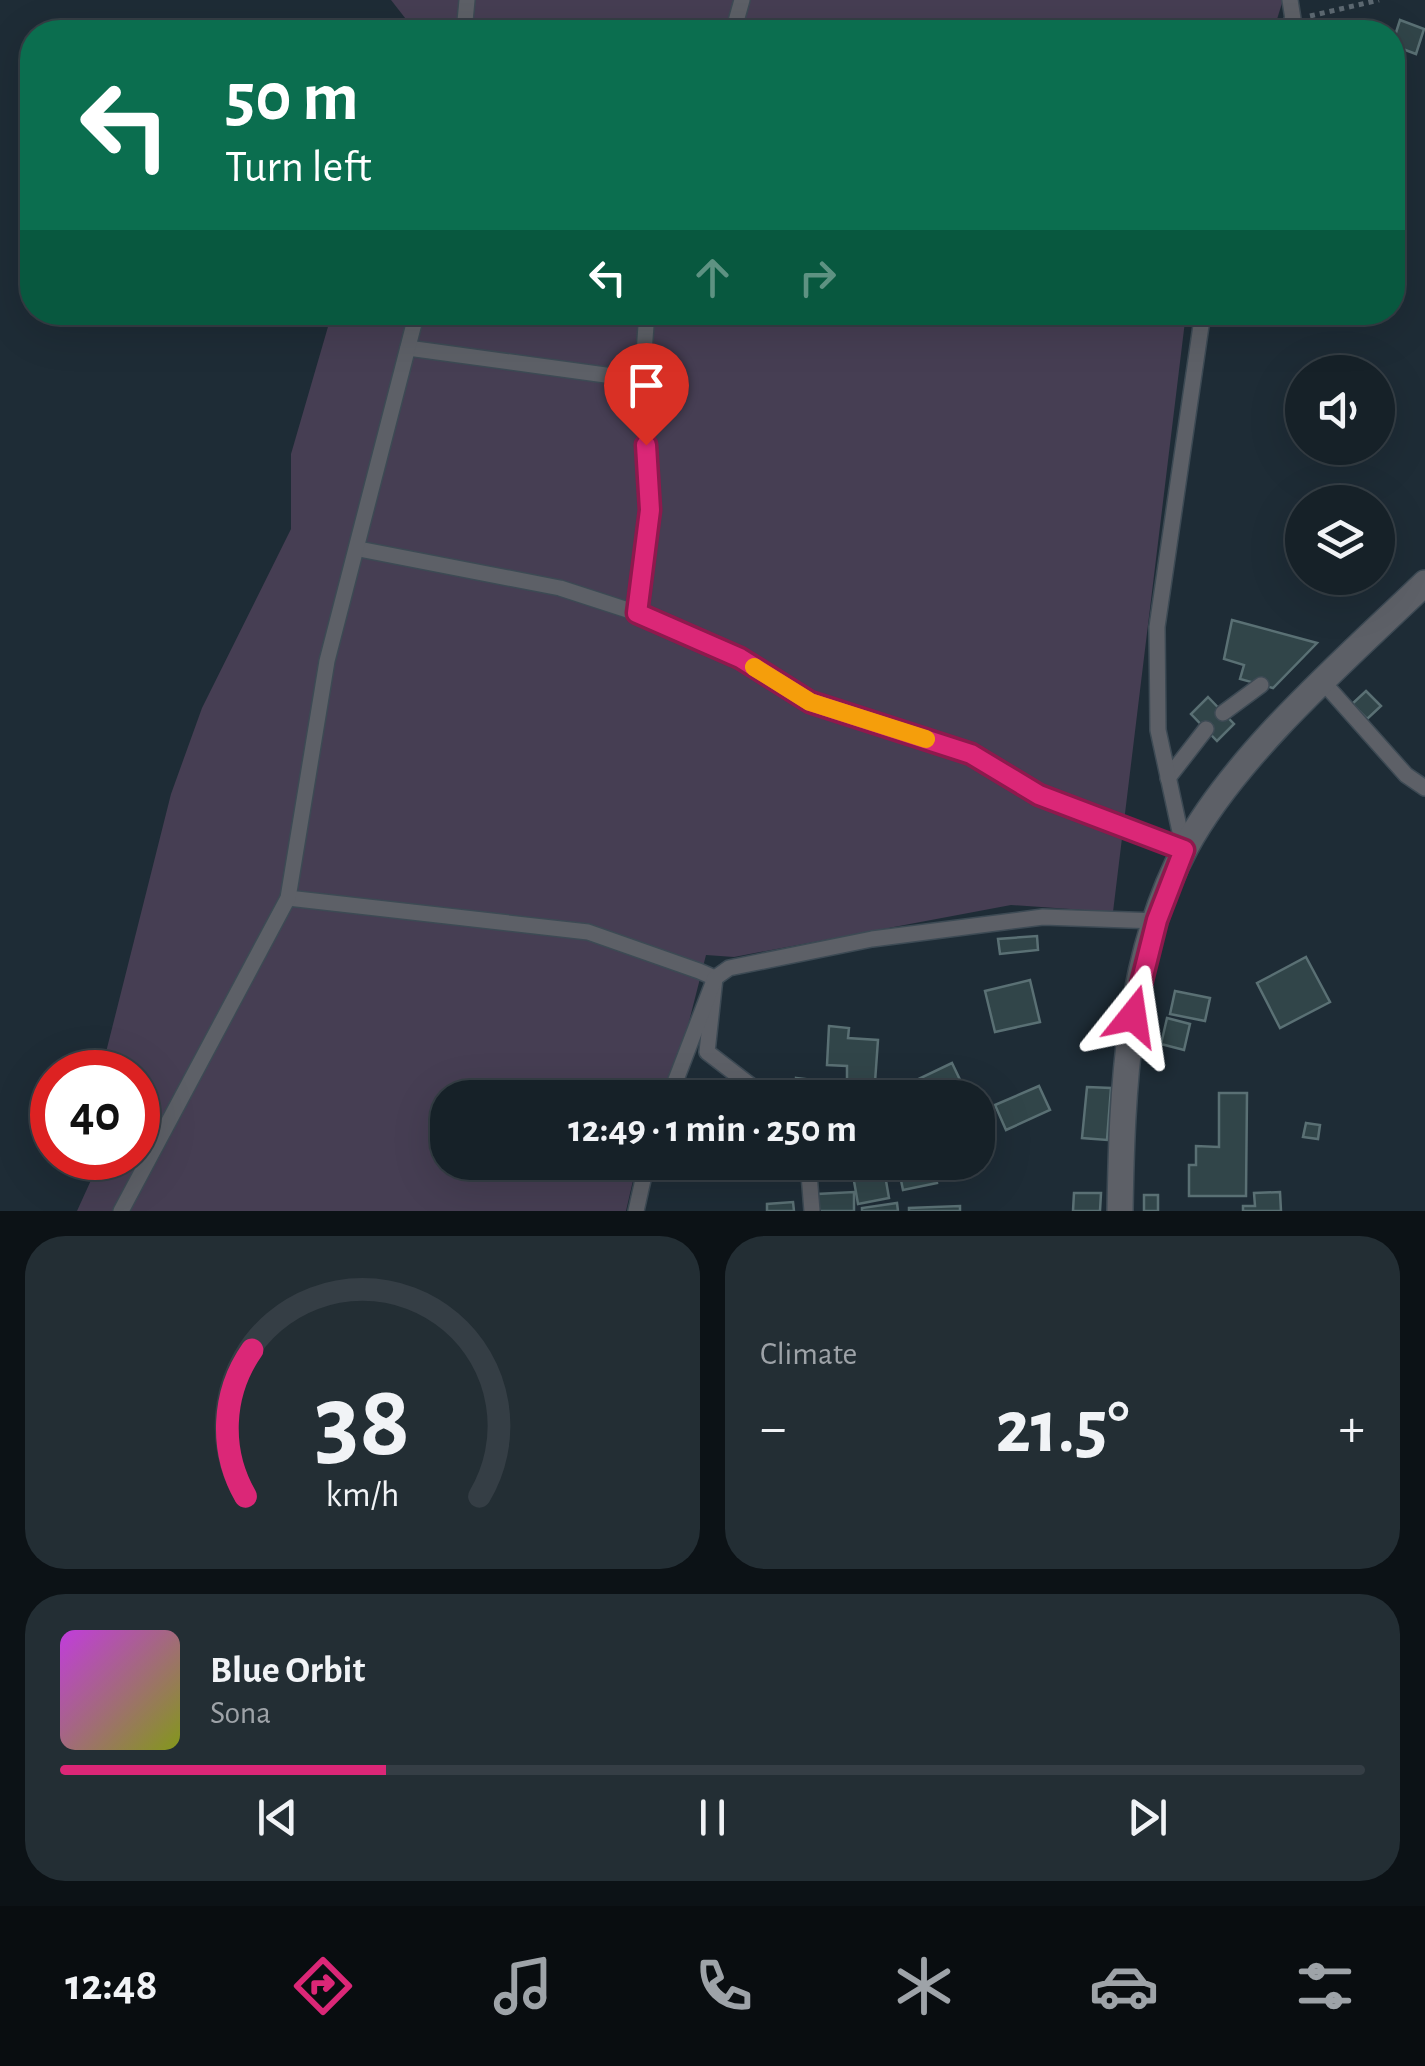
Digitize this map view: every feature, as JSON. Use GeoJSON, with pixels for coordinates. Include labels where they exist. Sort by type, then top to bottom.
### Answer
{"type":"FeatureCollection","features":[{"type":"Feature","properties":{"kind":"street"},"geometry":{"type":"LineString","coordinates":[[1120,1211],[1122,1122],[1133,1016],[1157,920],[1184,850],[1252,756],[1425,582]]}},
{"type":"Feature","properties":{"kind":"lane"},"geometry":{"type":"LineString","coordinates":[[121,1211],[288,898],[327,661],[359,549],[413,325]]}},
{"type":"Feature","properties":{"kind":"lane"},"geometry":{"type":"LineString","coordinates":[[637,613],[650,510],[642,380],[646,325]]}},
{"type":"Feature","properties":{"kind":"lane"},"geometry":{"type":"LineString","coordinates":[[1184,850],[1158,730],[1157,628],[1200,325]]}},
{"type":"Feature","properties":{"kind":"lane"},"geometry":{"type":"LineString","coordinates":[[408,348],[642,380]]}},
{"type":"Feature","properties":{"kind":"lane"},"geometry":{"type":"LineString","coordinates":[[359,549],[560,588],[637,613],[740,658],[810,702],[971,754],[1039,795],[1184,850]]}},
{"type":"Feature","properties":{"kind":"lane"},"geometry":{"type":"LineString","coordinates":[[1324,683],[1406,775],[1425,788]]}},
{"type":"Feature","properties":{"kind":"lane"},"geometry":{"type":"LineString","coordinates":[[1223,713],[1261,685]]}},
{"type":"Feature","properties":{"kind":"lane"},"geometry":{"type":"LineString","coordinates":[[1168,778],[1206,729]]}},
{"type":"Feature","properties":{"kind":"lane"},"geometry":{"type":"LineString","coordinates":[[288,898],[588,932],[715,978]]}},
{"type":"Feature","properties":{"kind":"lane"},"geometry":{"type":"LineString","coordinates":[[676,1080],[715,978],[728,968],[891,936],[1043,916],[1157,920]]}},
{"type":"Feature","properties":{"kind":"lane"},"geometry":{"type":"LineString","coordinates":[[715,978],[707,1052],[744,1080]]}},
{"type":"Feature","properties":{"kind":"lane"},"geometry":{"type":"LineString","coordinates":[[636,1211],[643,1180]]}},
{"type":"Feature","properties":{"kind":"lane"},"geometry":{"type":"LineString","coordinates":[[809,1180],[812,1211]]}},
{"type":"Feature","properties":{"kind":"path"},"geometry":{"type":"LineString","coordinates":[[1309,20],[1379,0]]}},
{"type":"Feature","properties":{"kind":"shaded area"},"geometry":{"type":"Polygon","coordinates":[[[391,0],[1283,0],[1277,20],[407,20],[391,0]]]}},
{"type":"Feature","properties":{"kind":"shaded area"},"geometry":{"type":"Polygon","coordinates":[[[329,325],[1185,325],[1113,912],[1011,905],[734,957],[706,955],[681,1053],[669,1080],[430,1080],[430,1180],[633,1180],[626,1211],[77,1211],[91,1180],[160,1180],[160,1050],[107,1050],[171,794],[202,708],[291,529],[291,454],[329,325]]]}},
{"type":"Feature","properties":{"kind":"building"},"geometry":{"type":"Polygon","coordinates":[[[1405,22],[1424,29],[1416,54],[1405,50],[1405,22]]]}},
{"type":"Feature","properties":{"kind":"building"},"geometry":{"type":"Polygon","coordinates":[[[1232,620],[1317,643],[1273,688],[1240,679],[1244,665],[1224,659],[1232,620]]]}},
{"type":"Feature","properties":{"kind":"building"},"geometry":{"type":"Polygon","coordinates":[[[1366,691],[1381,706],[1367,719],[1352,704],[1366,691]]]}},
{"type":"Feature","properties":{"kind":"building"},"geometry":{"type":"Polygon","coordinates":[[[1208,697],[1234,724],[1217,741],[1191,714],[1208,697]]]}},
{"type":"Feature","properties":{"kind":"building"},"geometry":{"type":"Polygon","coordinates":[[[1037,936],[1038,950],[1000,954],[998,939],[1037,936]]]}},
{"type":"Feature","properties":{"kind":"building"},"geometry":{"type":"Polygon","coordinates":[[[1306,957],[1330,1002],[1280,1028],[1257,983],[1306,957]]]}},
{"type":"Feature","properties":{"kind":"building"},"geometry":{"type":"Polygon","coordinates":[[[1030,980],[1040,1022],[995,1032],[985,991],[1030,980]]]}},
{"type":"Feature","properties":{"kind":"building"},"geometry":{"type":"Polygon","coordinates":[[[1175,991],[1210,998],[1205,1021],[1170,1014],[1175,991]]]}},
{"type":"Feature","properties":{"kind":"building"},"geometry":{"type":"Polygon","coordinates":[[[1167,1018],[1190,1024],[1184,1050],[1161,1044],[1167,1018]]]}},
{"type":"Feature","properties":{"kind":"building"},"geometry":{"type":"Polygon","coordinates":[[[829,1026],[849,1028],[848,1038],[878,1040],[875,1080],[847,1080],[847,1066],[827,1065],[829,1026]]]}},
{"type":"Feature","properties":{"kind":"building"},"geometry":{"type":"Polygon","coordinates":[[[952,1063],[960,1080],[916,1080],[952,1063]]]}},
{"type":"Feature","properties":{"kind":"building"},"geometry":{"type":"Polygon","coordinates":[[[1039,1086],[1050,1110],[1006,1130],[995,1105],[1039,1086]]]}},
{"type":"Feature","properties":{"kind":"building"},"geometry":{"type":"Polygon","coordinates":[[[1087,1087],[1111,1088],[1107,1140],[1082,1138],[1087,1087]]]}},
{"type":"Feature","properties":{"kind":"building"},"geometry":{"type":"Polygon","coordinates":[[[1219,1093],[1247,1093],[1246,1196],[1189,1196],[1189,1165],[1196,1165],[1196,1146],[1219,1147],[1219,1093]]]}},
{"type":"Feature","properties":{"kind":"building"},"geometry":{"type":"Polygon","coordinates":[[[1306,1123],[1320,1125],[1318,1139],[1303,1137],[1306,1123]]]}},
{"type":"Feature","properties":{"kind":"building"},"geometry":{"type":"Polygon","coordinates":[[[886,1180],[889,1198],[858,1204],[854,1181],[886,1180]]]}},
{"type":"Feature","properties":{"kind":"building"},"geometry":{"type":"Polygon","coordinates":[[[901,1180],[936,1180],[937,1183],[903,1190],[901,1180]]]}},
{"type":"Feature","properties":{"kind":"building"},"geometry":{"type":"Polygon","coordinates":[[[854,1192],[854,1211],[817,1211],[817,1194],[854,1192]]]}},
{"type":"Feature","properties":{"kind":"building"},"geometry":{"type":"Polygon","coordinates":[[[1280,1192],[1281,1211],[1243,1211],[1243,1206],[1255,1206],[1254,1193],[1280,1192]]]}},
{"type":"Feature","properties":{"kind":"building"},"geometry":{"type":"Polygon","coordinates":[[[1074,1193],[1101,1193],[1100,1211],[1073,1211],[1074,1193]]]}},
{"type":"Feature","properties":{"kind":"building"},"geometry":{"type":"Polygon","coordinates":[[[1144,1195],[1158,1195],[1158,1211],[1144,1211],[1144,1195]]]}},
{"type":"Feature","properties":{"kind":"building"},"geometry":{"type":"Polygon","coordinates":[[[793,1202],[794,1211],[767,1211],[767,1204],[793,1202]]]}},
{"type":"Feature","properties":{"kind":"building"},"geometry":{"type":"Polygon","coordinates":[[[897,1203],[898,1211],[862,1211],[862,1208],[897,1203]]]}},
{"type":"Feature","properties":{"kind":"building"},"geometry":{"type":"Polygon","coordinates":[[[960,1206],[960,1211],[909,1211],[909,1208],[960,1206]]]}},
{"type":"Feature","properties":{"kind":"slow traffic"},"geometry":{"type":"LineString","coordinates":[[754,667],[810,702],[926,739]]}},
{"type":"Feature","properties":{"kind":"route"},"geometry":{"type":"LineString","coordinates":[[646,445],[650,510],[637,613],[740,658],[810,702],[971,754],[1039,795],[1184,850],[1157,920],[1133,1016]]}}]}
